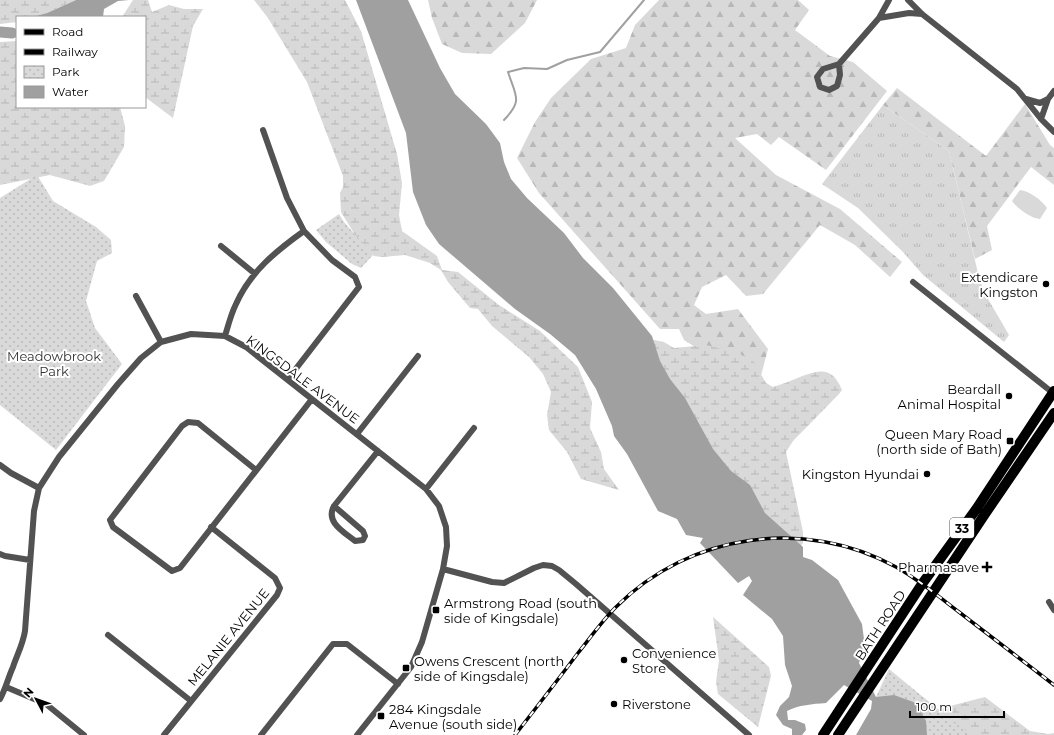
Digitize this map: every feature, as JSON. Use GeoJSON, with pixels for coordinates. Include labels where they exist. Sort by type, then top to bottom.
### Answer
{"type":"FeatureCollection","features":[{"type":"Feature","properties":{"kind":"main road","name":"BATH ROAD"},"geometry":{"type":"LineString","coordinates":[[838,735],[881,670],[981,511],[1053,392]]}},
{"type":"Feature","properties":{"kind":"main road","name":"BATH ROAD"},"geometry":{"type":"LineString","coordinates":[[823,735],[922,584],[981,511],[1054,413]]}},
{"type":"Feature","properties":{"kind":"street"},"geometry":{"type":"LineString","coordinates":[[839,64],[840,75],[836,86],[830,90],[820,87],[817,77],[820,73],[824,69],[839,64],[878,18],[889,0]]}},
{"type":"Feature","properties":{"kind":"street"},"geometry":{"type":"LineString","coordinates":[[908,0],[922,14],[1017,89],[1041,119],[1054,132]]}},
{"type":"Feature","properties":{"kind":"street"},"geometry":{"type":"LineString","coordinates":[[878,18],[909,13],[922,14]]}},
{"type":"Feature","properties":{"kind":"street"},"geometry":{"type":"LineString","coordinates":[[1041,119],[1048,99],[1054,91]]}},
{"type":"Feature","properties":{"kind":"street"},"geometry":{"type":"LineString","coordinates":[[1025,99],[1040,103],[1048,99]]}},
{"type":"Feature","properties":{"kind":"street"},"geometry":{"type":"LineString","coordinates":[[263,130],[287,198],[304,231],[332,260],[356,277],[359,287],[288,379]]}},
{"type":"Feature","properties":{"kind":"street"},"geometry":{"type":"LineString","coordinates":[[225,336],[236,304],[254,273],[279,249],[304,231]]}},
{"type":"Feature","properties":{"kind":"street"},"geometry":{"type":"LineString","coordinates":[[221,246],[254,273]]}},
{"type":"Feature","properties":{"kind":"street"},"geometry":{"type":"LineString","coordinates":[[913,282],[1053,392]]}},
{"type":"Feature","properties":{"kind":"street"},"geometry":{"type":"LineString","coordinates":[[136,296],[160,342]]}},
{"type":"Feature","properties":{"kind":"street","name":"KINGSDALE AVENUE"},"geometry":{"type":"LineString","coordinates":[[0,699],[6,687],[25,631],[34,511],[39,488],[59,457],[118,384],[141,358],[160,342],[191,334],[225,336],[246,347],[426,489],[439,506],[446,527],[447,546],[443,569],[422,642],[411,667],[357,735]]}},
{"type":"Feature","properties":{"kind":"street"},"geometry":{"type":"LineString","coordinates":[[357,434],[418,356]]}},
{"type":"Feature","properties":{"kind":"street"},"geometry":{"type":"LineString","coordinates":[[256,470],[198,423],[188,422],[182,426],[110,520],[113,527],[172,571],[180,568],[312,399]]}},
{"type":"Feature","properties":{"kind":"street"},"geometry":{"type":"LineString","coordinates":[[426,489],[474,428]]}},
{"type":"Feature","properties":{"kind":"street"},"geometry":{"type":"LineString","coordinates":[[334,506],[363,531],[365,536],[363,540],[355,541],[333,523],[331,514],[334,506],[378,451]]}},
{"type":"Feature","properties":{"kind":"street"},"geometry":{"type":"LineString","coordinates":[[0,465],[11,473],[39,488]]}},
{"type":"Feature","properties":{"kind":"street","name":"MELANIE AVENUE"},"geometry":{"type":"LineString","coordinates":[[164,735],[277,595],[280,588],[275,578],[211,527]]}},
{"type":"Feature","properties":{"kind":"street"},"geometry":{"type":"LineString","coordinates":[[0,554],[30,560]]}},
{"type":"Feature","properties":{"kind":"street"},"geometry":{"type":"LineString","coordinates":[[443,569],[492,582],[504,583],[542,565],[552,566],[576,584],[749,735]]}},
{"type":"Feature","properties":{"kind":"street"},"geometry":{"type":"LineString","coordinates":[[1050,602],[1054,610]]}},
{"type":"Feature","properties":{"kind":"street"},"geometry":{"type":"LineString","coordinates":[[108,636],[191,701]]}},
{"type":"Feature","properties":{"kind":"street"},"geometry":{"type":"LineString","coordinates":[[261,735],[333,644],[347,644],[398,684]]}},
{"type":"Feature","properties":{"kind":"street"},"geometry":{"type":"LineString","coordinates":[[6,687],[46,704],[84,735]]}},
{"type":"Feature","properties":{"kind":"green space"},"geometry":{"type":"Polygon","coordinates":[[[0,0],[76,0],[47,13],[36,16],[16,16],[16,22],[0,24],[0,0]]]}},
{"type":"Feature","properties":{"kind":"green space"},"geometry":{"type":"Polygon","coordinates":[[[133,0],[148,0],[152,12],[169,5],[184,9],[203,9],[193,26],[173,118],[146,98],[146,16],[123,16],[133,0]]]}},
{"type":"Feature","properties":{"kind":"green space"},"geometry":{"type":"Polygon","coordinates":[[[254,0],[345,0],[361,31],[397,154],[402,183],[399,215],[402,231],[437,256],[442,270],[458,272],[499,305],[540,331],[578,367],[592,402],[590,428],[601,452],[604,469],[619,490],[581,479],[567,452],[549,430],[547,415],[551,392],[543,374],[529,357],[492,326],[478,309],[470,308],[448,282],[441,270],[430,263],[405,255],[382,257],[374,256],[360,243],[341,212],[340,193],[343,187],[343,176],[307,82],[268,18],[254,0]]]}},
{"type":"Feature","properties":{"kind":"green space"},"geometry":{"type":"Polygon","coordinates":[[[428,0],[537,0],[525,23],[491,54],[462,53],[442,44],[432,18],[428,0]]]}},
{"type":"Feature","properties":{"kind":"green space"},"geometry":{"type":"Polygon","coordinates":[[[659,0],[798,0],[809,10],[795,30],[830,56],[853,62],[887,91],[826,170],[779,137],[771,145],[757,134],[735,138],[776,175],[840,209],[902,262],[890,277],[855,245],[820,225],[763,294],[746,296],[726,275],[702,287],[694,305],[706,314],[738,309],[768,349],[758,387],[684,340],[679,329],[660,329],[539,193],[517,158],[535,122],[551,98],[591,59],[626,48],[635,25],[659,0]]]}},
{"type":"Feature","properties":{"kind":"green space"},"geometry":{"type":"Polygon","coordinates":[[[16,41],[16,108],[120,108],[125,126],[124,147],[104,181],[90,186],[50,175],[0,185],[0,42],[16,41]]]}},
{"type":"Feature","properties":{"kind":"green space"},"geometry":{"type":"Polygon","coordinates":[[[897,88],[986,156],[1025,104],[1050,145],[1054,148],[1054,185],[1031,167],[987,226],[992,250],[975,259],[949,151],[883,105],[897,88]]]}},
{"type":"Feature","properties":{"kind":"green space"},"geometry":{"type":"Polygon","coordinates":[[[883,105],[949,151],[978,273],[984,292],[1009,335],[1004,342],[923,275],[903,252],[858,208],[822,184],[883,105]]]}},
{"type":"Feature","properties":{"kind":"green space","name":"Meadowbrook Park"},"geometry":{"type":"Polygon","coordinates":[[[37,175],[53,201],[96,227],[111,240],[112,253],[97,261],[86,301],[95,328],[122,364],[56,450],[0,405],[0,198],[37,175]]]}},
{"type":"Feature","properties":{"kind":"green space"},"geometry":{"type":"Polygon","coordinates":[[[1020,190],[1035,196],[1047,208],[1040,219],[1036,219],[1024,213],[1012,201],[1020,190]]]}},
{"type":"Feature","properties":{"kind":"green space"},"geometry":{"type":"Polygon","coordinates":[[[339,214],[344,222],[373,255],[361,268],[352,264],[326,242],[316,230],[339,214]]]}},
{"type":"Feature","properties":{"kind":"green space"},"geometry":{"type":"Polygon","coordinates":[[[639,337],[664,342],[674,348],[706,345],[739,353],[753,361],[766,383],[773,387],[819,372],[830,373],[838,382],[842,390],[793,441],[786,452],[803,532],[803,543],[794,556],[757,527],[639,337]]]}},
{"type":"Feature","properties":{"kind":"green space"},"geometry":{"type":"Polygon","coordinates":[[[71,357],[73,371],[64,372],[62,358],[71,357]]]}},
{"type":"Feature","properties":{"kind":"green space"},"geometry":{"type":"Polygon","coordinates":[[[713,617],[769,667],[771,676],[758,727],[718,694],[716,682],[719,660],[713,617]]]}},
{"type":"Feature","properties":{"kind":"green space"},"geometry":{"type":"Polygon","coordinates":[[[889,669],[957,725],[973,735],[927,735],[926,721],[876,697],[889,669]]]}},
{"type":"Feature","properties":{"kind":"green space"},"geometry":{"type":"Polygon","coordinates":[[[910,696],[923,697],[939,710],[985,697],[1030,731],[1048,734],[1054,733],[1054,735],[915,735],[913,707],[910,696]]]}},
{"type":"Feature","properties":{"kind":"water"},"geometry":{"type":"Polygon","coordinates":[[[76,0],[129,0],[118,1],[104,9],[103,16],[36,16],[47,13],[76,0]]]}},
{"type":"Feature","properties":{"kind":"water"},"geometry":{"type":"Polygon","coordinates":[[[356,0],[408,0],[440,68],[455,94],[486,124],[500,143],[504,162],[511,179],[527,198],[564,233],[583,258],[613,288],[652,336],[660,361],[670,379],[685,398],[713,449],[731,471],[750,485],[765,513],[803,547],[803,557],[812,560],[838,580],[862,624],[865,647],[859,663],[876,697],[894,695],[916,703],[926,721],[927,735],[856,735],[871,709],[872,701],[844,685],[826,703],[801,706],[787,711],[788,720],[795,720],[805,724],[806,730],[802,735],[792,735],[792,729],[783,725],[776,715],[780,706],[789,697],[792,686],[785,665],[783,636],[772,619],[743,595],[752,581],[749,576],[738,583],[700,543],[703,538],[686,535],[677,519],[658,511],[627,454],[614,436],[612,426],[596,389],[575,355],[550,334],[515,309],[439,244],[426,225],[413,192],[406,133],[356,0]]]}},
{"type":"Feature","properties":{"kind":"waterway"},"geometry":{"type":"LineString","coordinates":[[504,120],[514,108],[516,103],[515,93],[508,72],[524,68],[547,69],[567,60],[600,52],[644,0]]}},
{"type":"Feature","properties":{"kind":"waterway"},"geometry":{"type":"LineString","coordinates":[[0,32],[12,33]]}},
{"type":"Feature","properties":{"kind":"railway"},"geometry":{"type":"LineString","coordinates":[[515,735],[606,618],[616,607],[646,582],[678,562],[713,549],[750,540],[787,538],[824,542],[861,551],[896,567],[928,588],[1054,685]]}},
{"type":"Feature","properties":{"kind":"place","name":"Extendicare Kingston"},"geometry":{"type":"Point","coordinates":[1046,284]}},
{"type":"Feature","properties":{"kind":"place","name":"Beardall Animal Hospital"},"geometry":{"type":"Point","coordinates":[1009,396]}},
{"type":"Feature","properties":{"kind":"place","name":"Queen Mary Road (north side of Bath)"},"geometry":{"type":"Point","coordinates":[1010,441]}},
{"type":"Feature","properties":{"kind":"place","name":"Kingston Hyundai"},"geometry":{"type":"Point","coordinates":[927,474]}},
{"type":"Feature","properties":{"kind":"place","name":"Pharmasave"},"geometry":{"type":"Point","coordinates":[987,567]}},
{"type":"Feature","properties":{"kind":"place","name":"Armstrong Road (south side of Kingsdale)"},"geometry":{"type":"Point","coordinates":[436,610]}},
{"type":"Feature","properties":{"kind":"place","name":"Convenience Store"},"geometry":{"type":"Point","coordinates":[624,660]}},
{"type":"Feature","properties":{"kind":"place","name":"Owens Crescent (north side of Kingsdale)"},"geometry":{"type":"Point","coordinates":[406,668]}},
{"type":"Feature","properties":{"kind":"place","name":"Riverstone"},"geometry":{"type":"Point","coordinates":[614,704]}},
{"type":"Feature","properties":{"kind":"place","name":"284 Kingsdale Avenue (south side)"},"geometry":{"type":"Point","coordinates":[381,716]}}]}
